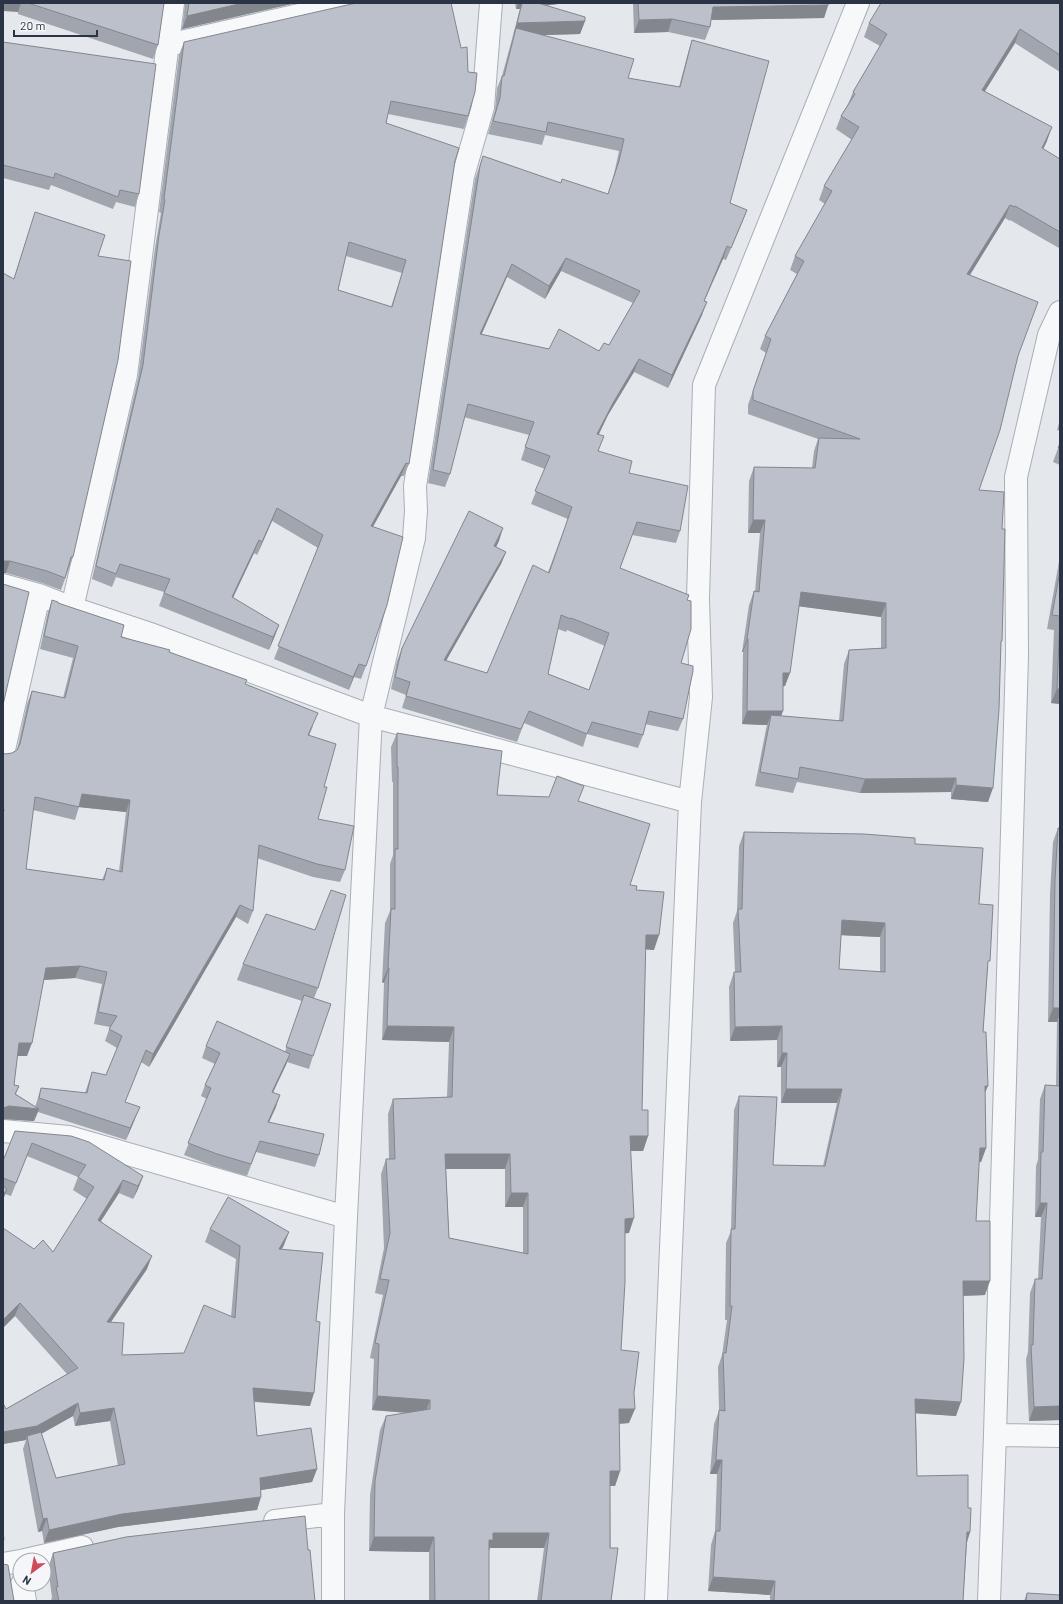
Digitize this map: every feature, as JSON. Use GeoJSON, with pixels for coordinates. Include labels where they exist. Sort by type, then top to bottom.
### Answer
{"type":"FeatureCollection","features":[{"type":"Feature","properties":{"kind":"street"},"geometry":{"type":"LineString","coordinates":[[72,608],[126,376],[173,3]]}},
{"type":"Feature","properties":{"kind":"street"},"geometry":{"type":"LineString","coordinates":[[168,45],[352,3]]}},
{"type":"Feature","properties":{"kind":"street"},"geometry":{"type":"LineString","coordinates":[[333,1601],[333,1514],[371,716],[414,538],[416,511],[415,486],[462,176],[483,107],[491,3]]}},
{"type":"Feature","properties":{"kind":"street"},"geometry":{"type":"LineString","coordinates":[[656,1601],[690,802],[701,697],[698,599],[704,385],[858,3]]}},
{"type":"Feature","properties":{"kind":"street"},"geometry":{"type":"LineString","coordinates":[[989,1601],[1017,655],[1016,477],[1049,335],[1060,312]]}},
{"type":"Feature","properties":{"kind":"street"},"geometry":{"type":"LineString","coordinates":[[3,585],[38,595],[72,608],[154,635],[371,716],[690,802]]}},
{"type":"Feature","properties":{"kind":"street"},"geometry":{"type":"LineString","coordinates":[[3,754],[38,595]]}},
{"type":"Feature","properties":{"kind":"street"},"geometry":{"type":"LineString","coordinates":[[3,1131],[69,1137],[346,1217]]}},
{"type":"Feature","properties":{"kind":"street"},"geometry":{"type":"LineString","coordinates":[[995,1435],[1060,1436]]}},
{"type":"Feature","properties":{"kind":"street"},"geometry":{"type":"LineString","coordinates":[[254,1523],[333,1514]]}},
{"type":"Feature","properties":{"kind":"street"},"geometry":{"type":"LineString","coordinates":[[52,1555],[104,1542]]}},
{"type":"Feature","properties":{"kind":"building"},"geometry":{"type":"Polygon","coordinates":[[[28,3],[164,3],[158,45],[28,3]]]}},
{"type":"Feature","properties":{"kind":"building"},"geometry":{"type":"Polygon","coordinates":[[[189,3],[243,3],[187,16],[189,3]]]}},
{"type":"Feature","properties":{"kind":"building"},"geometry":{"type":"Polygon","coordinates":[[[356,3],[451,3],[461,48],[467,47],[468,72],[477,73],[475,92],[468,116],[391,101],[386,123],[459,148],[455,161],[409,464],[406,463],[371,526],[403,537],[387,605],[366,666],[359,664],[353,677],[278,646],[323,535],[277,508],[262,542],[259,540],[232,597],[279,625],[273,637],[164,593],[170,579],[120,564],[116,574],[96,566],[143,365],[184,42],[356,3]],[[349,242],[338,290],[392,307],[406,260],[349,242]]]}},
{"type":"Feature","properties":{"kind":"building"},"geometry":{"type":"Polygon","coordinates":[[[522,3],[538,3],[585,17],[585,21],[517,23],[522,3]]]}},
{"type":"Feature","properties":{"kind":"building"},"geometry":{"type":"Polygon","coordinates":[[[638,3],[829,3],[828,5],[713,7],[710,27],[672,19],[639,20],[638,3]]]}},
{"type":"Feature","properties":{"kind":"building"},"geometry":{"type":"Polygon","coordinates":[[[881,3],[1060,3],[1060,55],[1020,29],[982,90],[1052,127],[1042,148],[1060,159],[1060,232],[1015,206],[1010,205],[967,274],[1038,302],[1018,356],[1000,430],[979,490],[1004,492],[1002,529],[1005,529],[1002,641],[993,788],[956,785],[956,778],[865,779],[800,767],[798,779],[760,772],[771,715],[843,721],[849,650],[886,648],[886,603],[801,592],[790,673],[783,673],[783,711],[747,711],[747,639],[754,591],[759,592],[765,520],[753,520],[754,467],[815,468],[819,438],[860,439],[753,400],[753,391],[771,339],[765,336],[804,261],[795,256],[832,191],[824,186],[859,127],[841,116],[855,94],[853,92],[887,34],[869,23],[881,3]]]}},
{"type":"Feature","properties":{"kind":"building"},"geometry":{"type":"Polygon","coordinates":[[[516,28],[634,59],[628,78],[680,87],[692,40],[769,61],[730,203],[747,210],[731,248],[727,246],[704,301],[707,302],[672,375],[639,359],[597,434],[604,436],[598,451],[632,461],[629,473],[688,486],[680,531],[637,522],[620,568],[689,595],[687,600],[691,601],[691,629],[681,663],[693,666],[693,671],[683,719],[649,711],[643,735],[592,722],[587,734],[529,711],[521,729],[406,696],[410,682],[395,677],[402,648],[469,511],[503,528],[494,546],[506,552],[444,660],[487,673],[533,565],[549,573],[572,507],[535,491],[550,456],[525,447],[534,422],[468,404],[450,474],[433,470],[480,166],[483,156],[561,183],[562,179],[608,194],[619,161],[624,139],[548,122],[546,132],[493,121],[500,98],[502,76],[504,76],[516,28]],[[566,258],[549,286],[512,264],[480,334],[549,349],[559,329],[599,351],[604,343],[609,345],[640,291],[566,258]],[[561,615],[548,674],[589,690],[609,633],[561,615]]]}},
{"type":"Feature","properties":{"kind":"building"},"geometry":{"type":"Polygon","coordinates":[[[3,42],[156,64],[139,194],[120,190],[118,197],[55,173],[54,178],[3,165],[3,42]]]}},
{"type":"Feature","properties":{"kind":"building"},"geometry":{"type":"Polygon","coordinates":[[[35,212],[105,235],[98,256],[131,261],[118,360],[73,557],[71,557],[65,578],[47,571],[10,561],[3,561],[3,273],[14,279],[35,212]]]}},
{"type":"Feature","properties":{"kind":"building"},"geometry":{"type":"Polygon","coordinates":[[[1060,571],[1060,616],[1052,615],[1060,571]]]}},
{"type":"Feature","properties":{"kind":"building"},"geometry":{"type":"Polygon","coordinates":[[[3,584],[29,592],[3,705],[3,584]]]}},
{"type":"Feature","properties":{"kind":"building"},"geometry":{"type":"Polygon","coordinates":[[[52,600],[124,625],[121,637],[170,650],[169,652],[247,680],[245,684],[318,713],[308,735],[336,744],[324,787],[327,787],[318,819],[354,826],[345,870],[317,864],[259,845],[253,911],[240,905],[153,1054],[146,1050],[125,1102],[140,1107],[130,1128],[39,1098],[41,1088],[87,1093],[92,1072],[106,1075],[122,1036],[109,1029],[117,1016],[98,1012],[107,972],[80,966],[46,968],[32,1043],[19,1043],[14,1085],[19,1086],[15,1094],[39,1109],[9,1106],[3,1108],[3,753],[12,753],[17,750],[20,744],[32,691],[65,698],[78,646],[44,636],[52,600]],[[82,794],[79,807],[35,797],[26,869],[104,880],[107,868],[122,872],[130,800],[82,794]]]}},
{"type":"Feature","properties":{"kind":"building"},"geometry":{"type":"Polygon","coordinates":[[[1060,616],[1060,689],[1057,689],[1060,616]]]}},
{"type":"Feature","properties":{"kind":"building"},"geometry":{"type":"Polygon","coordinates":[[[397,733],[502,751],[497,795],[549,797],[557,776],[584,786],[578,801],[650,824],[630,885],[637,886],[636,890],[664,892],[659,935],[646,935],[642,1110],[648,1110],[648,1136],[630,1136],[634,1218],[625,1219],[625,1282],[621,1350],[639,1352],[634,1393],[635,1409],[619,1409],[620,1471],[610,1471],[610,1548],[618,1548],[611,1601],[541,1601],[549,1533],[493,1533],[493,1540],[489,1540],[489,1601],[435,1601],[434,1537],[374,1537],[375,1481],[386,1416],[430,1409],[430,1400],[377,1396],[379,1344],[375,1343],[389,1280],[380,1279],[390,1233],[386,1159],[395,1159],[393,1099],[452,1097],[454,1027],[387,1026],[391,909],[395,909],[395,849],[398,849],[397,733]],[[445,1154],[449,1238],[528,1254],[528,1193],[511,1193],[510,1154],[445,1154]]]}},
{"type":"Feature","properties":{"kind":"building"},"geometry":{"type":"Polygon","coordinates":[[[1058,828],[1060,828],[1060,1008],[1053,1008],[1055,880],[1058,828]]]}},
{"type":"Feature","properties":{"kind":"building"},"geometry":{"type":"Polygon","coordinates":[[[744,832],[864,834],[915,838],[915,844],[983,848],[979,904],[993,905],[990,961],[988,961],[983,1032],[986,1032],[988,1086],[985,1086],[986,1148],[980,1148],[976,1221],[990,1221],[990,1281],[963,1281],[964,1358],[961,1402],[915,1399],[917,1476],[968,1475],[968,1508],[971,1508],[970,1532],[967,1532],[963,1601],[774,1601],[775,1581],[713,1577],[716,1531],[720,1531],[722,1460],[716,1460],[719,1410],[725,1411],[723,1353],[726,1353],[732,1306],[730,1306],[731,1229],[735,1229],[739,1096],[777,1097],[773,1165],[825,1166],[842,1089],[786,1089],[787,1053],[782,1053],[782,1026],[735,1027],[734,972],[741,972],[738,909],[742,909],[744,832]],[[842,920],[839,969],[885,972],[885,923],[842,920]]]}},
{"type":"Feature","properties":{"kind":"building"},"geometry":{"type":"Polygon","coordinates":[[[331,890],[346,895],[318,988],[243,964],[266,914],[315,930],[331,890]]]}},
{"type":"Feature","properties":{"kind":"building"},"geometry":{"type":"Polygon","coordinates":[[[304,995],[331,1004],[313,1056],[286,1047],[304,995]]]}},
{"type":"Feature","properties":{"kind":"building"},"geometry":{"type":"Polygon","coordinates":[[[217,1021],[290,1054],[272,1092],[280,1095],[268,1122],[324,1134],[319,1155],[260,1141],[251,1164],[217,1154],[188,1143],[211,1088],[205,1085],[220,1053],[206,1046],[217,1021]]]}},
{"type":"Feature","properties":{"kind":"building"},"geometry":{"type":"Polygon","coordinates":[[[1045,1085],[1060,1086],[1060,1406],[1034,1407],[1031,1345],[1033,1345],[1035,1279],[1042,1279],[1047,1203],[1040,1203],[1045,1085]]]}},
{"type":"Feature","properties":{"kind":"building"},"geometry":{"type":"Polygon","coordinates":[[[15,1131],[71,1136],[89,1142],[143,1176],[138,1186],[123,1180],[98,1220],[152,1256],[107,1322],[124,1323],[122,1355],[184,1353],[204,1305],[235,1318],[240,1246],[210,1229],[228,1197],[289,1232],[279,1249],[323,1253],[316,1321],[320,1322],[314,1393],[253,1388],[257,1436],[311,1428],[317,1469],[260,1478],[261,1497],[122,1514],[49,1530],[47,1518],[43,1519],[27,1436],[41,1432],[56,1478],[125,1464],[114,1408],[80,1413],[78,1403],[37,1426],[3,1432],[3,1403],[6,1409],[78,1368],[20,1303],[3,1320],[3,1228],[34,1249],[43,1240],[53,1252],[94,1187],[78,1177],[86,1165],[32,1143],[16,1183],[3,1178],[3,1161],[15,1131]]]}},
{"type":"Feature","properties":{"kind":"building"},"geometry":{"type":"Polygon","coordinates":[[[3,1186],[7,1189],[3,1195],[3,1186]]]}},
{"type":"Feature","properties":{"kind":"building"},"geometry":{"type":"Polygon","coordinates":[[[305,1516],[315,1601],[59,1601],[56,1587],[58,1587],[53,1553],[126,1537],[305,1516]]]}},
{"type":"Feature","properties":{"kind":"building"},"geometry":{"type":"Polygon","coordinates":[[[3,1564],[8,1565],[14,1601],[3,1601],[3,1564]]]}},
{"type":"Feature","properties":{"kind":"building"},"geometry":{"type":"Polygon","coordinates":[[[1027,1593],[1060,1595],[1060,1601],[1026,1601],[1027,1593]]]}}]}
